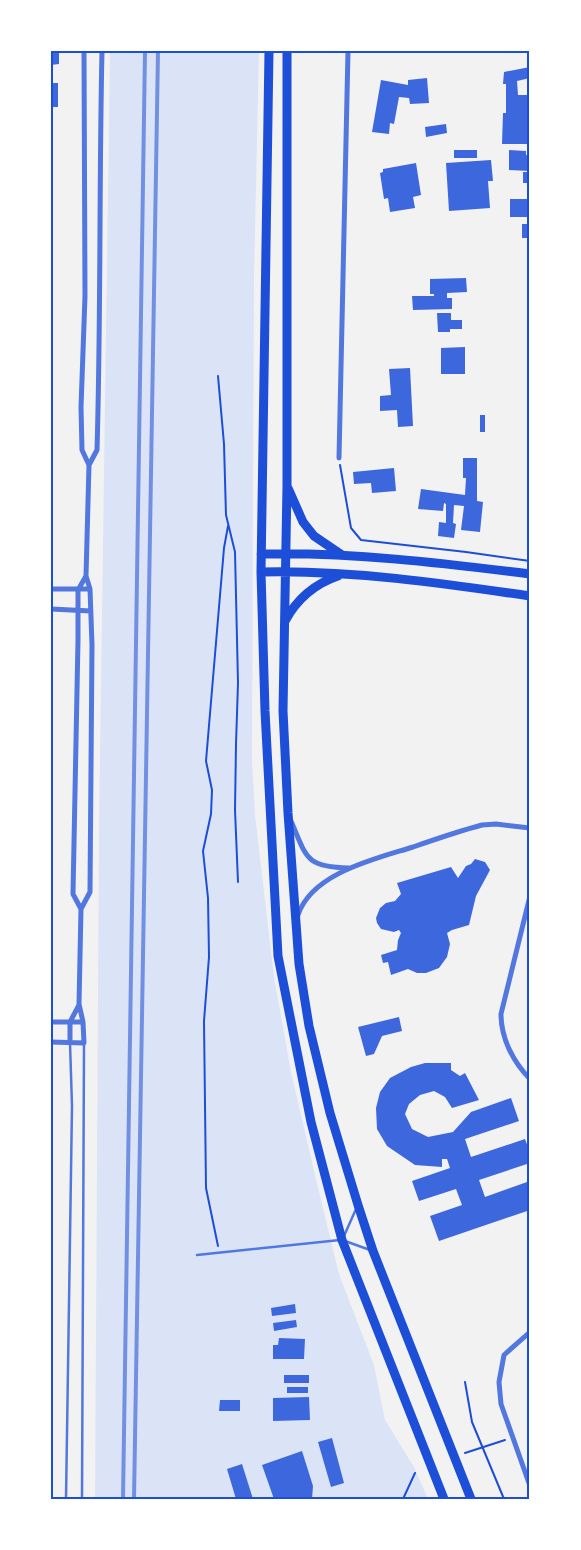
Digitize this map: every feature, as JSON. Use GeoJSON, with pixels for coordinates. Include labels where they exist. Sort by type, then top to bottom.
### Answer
{"type":"FeatureCollection","features":[{"type":"Feature","properties":{"kind":"main road"},"geometry":{"type":"LineString","coordinates":[[269,51],[261,572],[265,711],[278,956],[311,1122],[342,1240],[442,1496]]}},
{"type":"Feature","properties":{"kind":"main road"},"geometry":{"type":"LineString","coordinates":[[287,51],[287,486],[283,711],[299,964],[309,1026],[330,1113],[358,1205],[373,1251],[471,1499]]}},
{"type":"Feature","properties":{"kind":"main road"},"geometry":{"type":"LineString","coordinates":[[287,486],[303,522],[314,536],[342,555]]}},
{"type":"Feature","properties":{"kind":"main road"},"geometry":{"type":"LineString","coordinates":[[261,554],[342,555],[456,565],[530,574]]}},
{"type":"Feature","properties":{"kind":"main road"},"geometry":{"type":"LineString","coordinates":[[261,572],[343,574],[452,584],[530,596]]}},
{"type":"Feature","properties":{"kind":"main road"},"geometry":{"type":"LineString","coordinates":[[285,621],[306,592],[328,579],[343,574]]}},
{"type":"Feature","properties":{"kind":"street"},"geometry":{"type":"LineString","coordinates":[[84,51],[85,296],[81,408],[82,450],[89,465]]}},
{"type":"Feature","properties":{"kind":"street"},"geometry":{"type":"LineString","coordinates":[[51,1042],[84,1043],[83,1022],[79,1004],[81,909],[90,892],[92,644],[90,589],[86,576],[89,465],[96,450],[100,352],[99,199],[102,51]]}},
{"type":"Feature","properties":{"kind":"street"},"geometry":{"type":"LineString","coordinates":[[339,458],[348,51]]}},
{"type":"Feature","properties":{"kind":"street"},"geometry":{"type":"LineString","coordinates":[[81,909],[73,894],[78,590],[86,576]]}},
{"type":"Feature","properties":{"kind":"street"},"geometry":{"type":"LineString","coordinates":[[51,589],[90,589]]}},
{"type":"Feature","properties":{"kind":"street"},"geometry":{"type":"LineString","coordinates":[[51,609],[91,611]]}},
{"type":"Feature","properties":{"kind":"street"},"geometry":{"type":"LineString","coordinates":[[288,813],[307,856],[313,862],[327,867],[350,868]]}},
{"type":"Feature","properties":{"kind":"street"},"geometry":{"type":"LineString","coordinates":[[296,922],[300,907],[314,891],[326,881],[350,868],[482,825],[496,824],[530,828]]}},
{"type":"Feature","properties":{"kind":"street"},"geometry":{"type":"LineString","coordinates":[[530,896],[502,1004],[501,1024],[512,1057],[530,1079]]}},
{"type":"Feature","properties":{"kind":"street"},"geometry":{"type":"LineString","coordinates":[[70,1043],[70,1022],[79,1004]]}},
{"type":"Feature","properties":{"kind":"street"},"geometry":{"type":"LineString","coordinates":[[51,1022],[83,1022]]}},
{"type":"Feature","properties":{"kind":"street"},"geometry":{"type":"LineString","coordinates":[[530,1332],[504,1355],[499,1382],[501,1404],[530,1486]]}},
{"type":"Feature","properties":{"kind":"lane"},"geometry":{"type":"LineString","coordinates":[[66,1499],[72,1106],[70,1043]]}},
{"type":"Feature","properties":{"kind":"lane"},"geometry":{"type":"LineString","coordinates":[[82,1499],[84,1043]]}},
{"type":"Feature","properties":{"kind":"lane"},"geometry":{"type":"LineString","coordinates":[[342,1240],[358,1205]]}},
{"type":"Feature","properties":{"kind":"lane"},"geometry":{"type":"LineString","coordinates":[[197,1254],[342,1240],[373,1251]]}},
{"type":"Feature","properties":{"kind":"path"},"geometry":{"type":"LineString","coordinates":[[218,376],[224,444],[226,515],[235,552],[238,683],[236,744],[238,882]]}},
{"type":"Feature","properties":{"kind":"path"},"geometry":{"type":"LineString","coordinates":[[339,458],[351,528],[361,540],[530,561]]}},
{"type":"Feature","properties":{"kind":"path"},"geometry":{"type":"LineString","coordinates":[[220,1252],[206,1188],[204,1021],[210,957],[208,898],[203,851],[211,814],[212,790],[206,761],[224,548],[228,526]]}},
{"type":"Feature","properties":{"kind":"path"},"geometry":{"type":"LineString","coordinates":[[465,1382],[472,1422],[504,1499]]}},
{"type":"Feature","properties":{"kind":"path"},"geometry":{"type":"LineString","coordinates":[[465,1452],[512,1438]]}},
{"type":"Feature","properties":{"kind":"path"},"geometry":{"type":"LineString","coordinates":[[403,1499],[414,1473]]}},
{"type":"Feature","properties":{"kind":"shaded area"},"geometry":{"type":"Polygon","coordinates":[[[110,51],[259,51],[254,278],[252,759],[255,815],[274,977],[291,1072],[339,1274],[374,1365],[385,1420],[414,1467],[428,1499],[95,1499],[99,823],[110,51]]]}},
{"type":"Feature","properties":{"kind":"building"},"geometry":{"type":"Polygon","coordinates":[[[51,51],[59,51],[59,64],[51,65],[51,51]]]}},
{"type":"Feature","properties":{"kind":"building"},"geometry":{"type":"Polygon","coordinates":[[[530,67],[530,78],[517,81],[518,95],[530,95],[530,144],[502,144],[503,113],[506,113],[506,84],[503,84],[504,72],[530,67]]]}},
{"type":"Feature","properties":{"kind":"building"},"geometry":{"type":"Polygon","coordinates":[[[427,78],[429,103],[410,104],[409,98],[399,97],[394,124],[390,123],[389,134],[372,132],[381,80],[408,85],[408,80],[427,78]]]}},
{"type":"Feature","properties":{"kind":"building"},"geometry":{"type":"Polygon","coordinates":[[[51,83],[58,83],[58,107],[51,107],[51,83]]]}},
{"type":"Feature","properties":{"kind":"building"},"geometry":{"type":"Polygon","coordinates":[[[446,124],[447,133],[426,137],[425,127],[446,124]]]}},
{"type":"Feature","properties":{"kind":"building"},"geometry":{"type":"Polygon","coordinates":[[[454,150],[477,150],[477,158],[454,158],[454,150]]]}},
{"type":"Feature","properties":{"kind":"building"},"geometry":{"type":"Polygon","coordinates":[[[509,150],[526,151],[526,155],[530,155],[530,171],[509,170],[509,150]]]}},
{"type":"Feature","properties":{"kind":"building"},"geometry":{"type":"Polygon","coordinates":[[[491,160],[493,181],[488,181],[490,208],[449,211],[446,163],[491,160]]]}},
{"type":"Feature","properties":{"kind":"building"},"geometry":{"type":"Polygon","coordinates":[[[416,163],[421,195],[413,197],[415,208],[390,212],[388,198],[384,199],[380,173],[383,172],[383,169],[416,163]]]}},
{"type":"Feature","properties":{"kind":"building"},"geometry":{"type":"Polygon","coordinates":[[[523,172],[530,172],[530,183],[523,183],[523,172]]]}},
{"type":"Feature","properties":{"kind":"building"},"geometry":{"type":"Polygon","coordinates":[[[510,199],[530,199],[530,238],[522,238],[522,224],[528,224],[528,217],[510,217],[510,199]]]}},
{"type":"Feature","properties":{"kind":"building"},"geometry":{"type":"Polygon","coordinates":[[[466,278],[467,292],[447,293],[447,298],[452,298],[452,309],[413,310],[412,296],[434,296],[434,294],[430,294],[430,279],[466,278]]]}},
{"type":"Feature","properties":{"kind":"building"},"geometry":{"type":"Polygon","coordinates":[[[437,313],[451,313],[451,320],[462,320],[462,329],[438,332],[437,313]]]}},
{"type":"Feature","properties":{"kind":"building"},"geometry":{"type":"Polygon","coordinates":[[[465,347],[465,374],[441,374],[441,348],[465,347]]]}},
{"type":"Feature","properties":{"kind":"building"},"geometry":{"type":"Polygon","coordinates":[[[410,368],[413,426],[398,427],[397,410],[380,411],[380,396],[391,395],[389,369],[410,368]]]}},
{"type":"Feature","properties":{"kind":"building"},"geometry":{"type":"Polygon","coordinates":[[[480,415],[485,415],[485,432],[480,432],[480,415]]]}},
{"type":"Feature","properties":{"kind":"building"},"geometry":{"type":"Polygon","coordinates":[[[463,458],[477,458],[477,501],[483,502],[480,532],[461,530],[464,506],[454,505],[453,523],[456,524],[454,538],[438,536],[439,522],[446,523],[446,504],[444,503],[443,511],[418,509],[421,489],[465,495],[466,478],[463,478],[463,458]]]}},
{"type":"Feature","properties":{"kind":"building"},"geometry":{"type":"Polygon","coordinates":[[[394,468],[396,491],[372,493],[371,483],[354,484],[353,472],[394,468]]]}},
{"type":"Feature","properties":{"kind":"building"},"geometry":{"type":"Polygon","coordinates":[[[51,629],[53,629],[53,802],[51,802],[51,629]]]}},
{"type":"Feature","properties":{"kind":"building"},"geometry":{"type":"Polygon","coordinates":[[[475,859],[485,862],[490,870],[476,896],[469,925],[447,933],[450,944],[447,957],[439,968],[426,973],[417,973],[408,969],[391,975],[388,962],[383,963],[381,955],[397,950],[401,933],[399,930],[394,932],[381,929],[376,918],[380,908],[386,903],[395,901],[401,894],[397,883],[451,867],[458,878],[466,866],[475,859]]]}},
{"type":"Feature","properties":{"kind":"building"},"geometry":{"type":"Polygon","coordinates":[[[399,1017],[402,1031],[382,1036],[374,1054],[366,1056],[358,1027],[399,1017]]]}},
{"type":"Feature","properties":{"kind":"building"},"geometry":{"type":"Polygon","coordinates":[[[425,1063],[451,1063],[451,1070],[460,1076],[465,1073],[479,1100],[452,1108],[445,1097],[434,1091],[420,1095],[409,1104],[405,1114],[412,1129],[428,1137],[453,1132],[471,1112],[511,1098],[519,1121],[465,1139],[471,1157],[525,1139],[530,1153],[530,1163],[479,1180],[485,1197],[527,1182],[530,1190],[530,1210],[439,1241],[430,1216],[462,1205],[456,1189],[419,1201],[412,1181],[450,1168],[447,1159],[442,1159],[442,1167],[415,1165],[387,1146],[377,1129],[376,1108],[380,1092],[390,1078],[411,1067],[425,1063]]]}},
{"type":"Feature","properties":{"kind":"building"},"geometry":{"type":"Polygon","coordinates":[[[295,1304],[296,1313],[272,1316],[271,1308],[295,1304]]]}},
{"type":"Feature","properties":{"kind":"building"},"geometry":{"type":"Polygon","coordinates":[[[296,1320],[297,1327],[274,1331],[273,1323],[296,1320]]]}},
{"type":"Feature","properties":{"kind":"building"},"geometry":{"type":"Polygon","coordinates":[[[279,1338],[305,1339],[304,1359],[273,1359],[273,1345],[278,1345],[279,1338]]]}},
{"type":"Feature","properties":{"kind":"building"},"geometry":{"type":"Polygon","coordinates":[[[284,1375],[309,1375],[309,1383],[284,1383],[284,1375]]]}},
{"type":"Feature","properties":{"kind":"building"},"geometry":{"type":"Polygon","coordinates":[[[287,1387],[308,1387],[308,1393],[287,1393],[287,1387]]]}},
{"type":"Feature","properties":{"kind":"building"},"geometry":{"type":"Polygon","coordinates":[[[309,1397],[310,1420],[273,1421],[273,1398],[309,1397]]]}},
{"type":"Feature","properties":{"kind":"building"},"geometry":{"type":"Polygon","coordinates":[[[220,1400],[240,1400],[240,1411],[219,1411],[220,1400]]]}},
{"type":"Feature","properties":{"kind":"building"},"geometry":{"type":"Polygon","coordinates":[[[332,1438],[344,1483],[331,1487],[318,1442],[332,1438]]]}},
{"type":"Feature","properties":{"kind":"building"},"geometry":{"type":"Polygon","coordinates":[[[302,1451],[313,1486],[312,1499],[274,1499],[262,1465],[302,1451]]]}},
{"type":"Feature","properties":{"kind":"building"},"geometry":{"type":"Polygon","coordinates":[[[242,1464],[253,1499],[236,1499],[227,1469],[242,1464]]]}},
{"type":"Feature","properties":{"kind":"railway"},"geometry":{"type":"LineString","coordinates":[[123,1499],[145,51]]}},
{"type":"Feature","properties":{"kind":"railway"},"geometry":{"type":"LineString","coordinates":[[134,1499],[158,51]]}}]}
